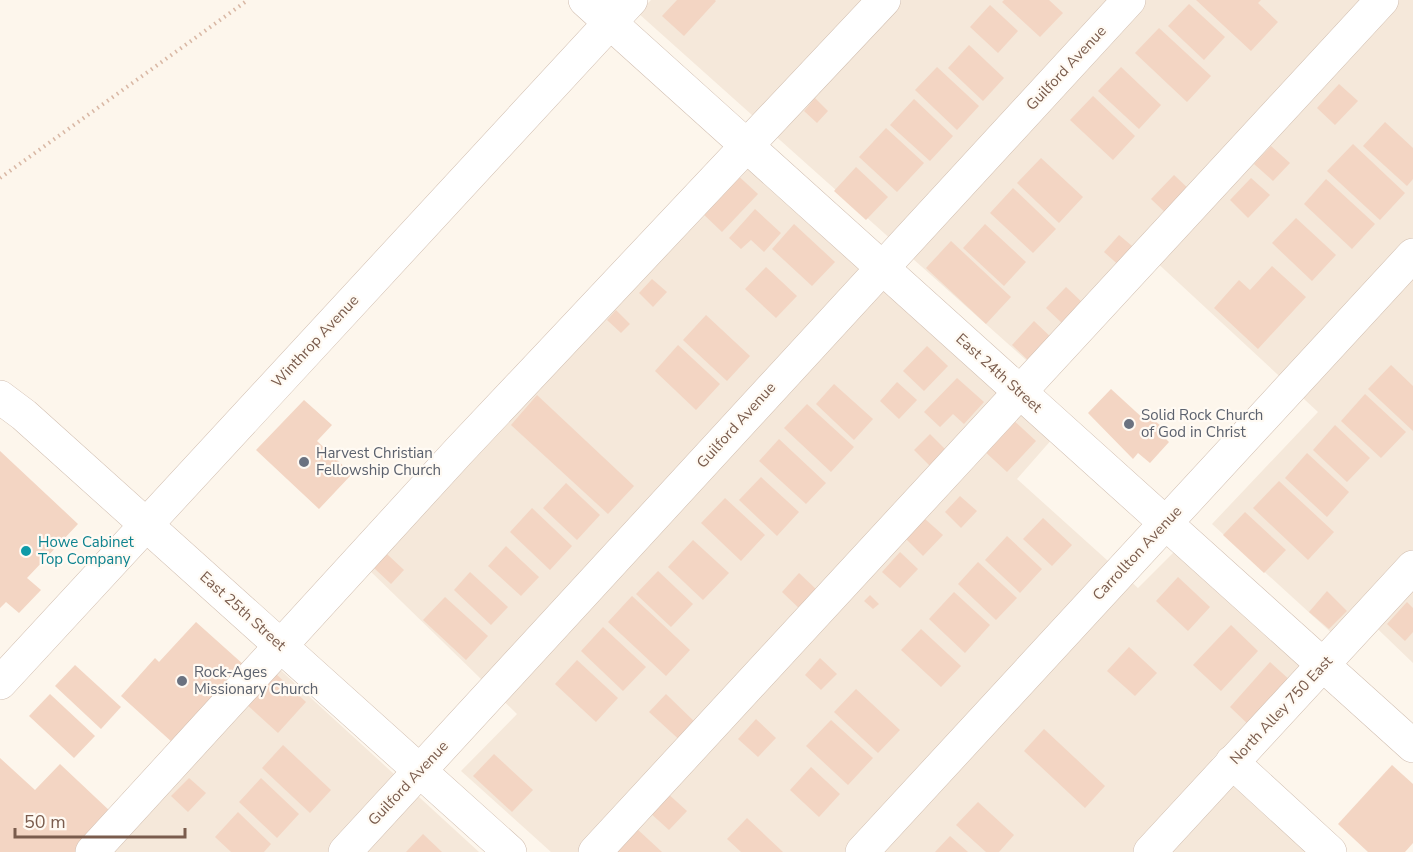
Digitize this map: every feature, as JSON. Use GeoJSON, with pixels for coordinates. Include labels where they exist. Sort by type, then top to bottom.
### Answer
{"type":"FeatureCollection","features":[{"type":"Feature","properties":{"kind":"street","name":"East 24th Street"},"geometry":{"type":"LineString","coordinates":[[585,0],[620,11],[746,146],[1413,747]]}},
{"type":"Feature","properties":{"kind":"street"},"geometry":{"type":"LineString","coordinates":[[92,852],[280,645],[884,0]]}},
{"type":"Feature","properties":{"kind":"street","name":"Guilford Avenue"},"geometry":{"type":"LineString","coordinates":[[345,852],[1129,0]]}},
{"type":"Feature","properties":{"kind":"street"},"geometry":{"type":"LineString","coordinates":[[595,852],[1382,0]]}},
{"type":"Feature","properties":{"kind":"street","name":"Winthrop Avenue"},"geometry":{"type":"LineString","coordinates":[[0,683],[620,11]]}},
{"type":"Feature","properties":{"kind":"street","name":"Carrollton Avenue"},"geometry":{"type":"LineString","coordinates":[[862,852],[1164,522],[1413,255]]}},
{"type":"Feature","properties":{"kind":"street","name":"East 25th Street"},"geometry":{"type":"LineString","coordinates":[[0,397],[510,852]]}},
{"type":"Feature","properties":{"kind":"street","name":"North Alley 750 East"},"geometry":{"type":"LineString","coordinates":[[1150,852],[1413,567]]}},
{"type":"Feature","properties":{"kind":"street"},"geometry":{"type":"LineString","coordinates":[[1233,762],[1330,852]]}},
{"type":"Feature","properties":{"kind":"path"},"geometry":{"type":"LineString","coordinates":[[0,178],[248,0]]}},
{"type":"Feature","properties":{"kind":"shaded area"},"geometry":{"type":"Polygon","coordinates":[[[651,0],[1413,0],[1413,663],[1358,610],[1336,637],[1212,524],[1318,412],[1153,259],[1045,377],[638,13],[651,0]]]}},
{"type":"Feature","properties":{"kind":"shaded area"},"geometry":{"type":"Polygon","coordinates":[[[742,160],[1053,438],[1017,479],[1138,588],[1175,551],[1305,667],[1212,759],[1315,852],[551,852],[461,771],[517,714],[364,565],[742,160]]]}},
{"type":"Feature","properties":{"kind":"shaded area"},"geometry":{"type":"Polygon","coordinates":[[[275,665],[479,852],[103,852],[275,665]]]}},
{"type":"Feature","properties":{"kind":"building"},"geometry":{"type":"Polygon","coordinates":[[[677,0],[716,1],[684,36],[662,16],[677,0]]]}},
{"type":"Feature","properties":{"kind":"building"},"geometry":{"type":"Polygon","coordinates":[[[1004,0],[1049,0],[1063,13],[1040,37],[1002,2],[1004,0]]]}},
{"type":"Feature","properties":{"kind":"building"},"geometry":{"type":"Polygon","coordinates":[[[1196,0],[1261,0],[1258,3],[1278,22],[1251,51],[1196,0]]]}},
{"type":"Feature","properties":{"kind":"building"},"geometry":{"type":"Polygon","coordinates":[[[1189,4],[1225,37],[1204,60],[1168,26],[1189,4]]]}},
{"type":"Feature","properties":{"kind":"building"},"geometry":{"type":"Polygon","coordinates":[[[990,5],[1018,31],[998,53],[970,27],[990,5]]]}},
{"type":"Feature","properties":{"kind":"building"},"geometry":{"type":"Polygon","coordinates":[[[1159,28],[1211,76],[1187,102],[1135,53],[1159,28]]]}},
{"type":"Feature","properties":{"kind":"building"},"geometry":{"type":"Polygon","coordinates":[[[969,45],[1004,78],[983,101],[948,68],[969,45]]]}},
{"type":"Feature","properties":{"kind":"building"},"geometry":{"type":"Polygon","coordinates":[[[937,67],[979,106],[957,130],[915,90],[937,67]]]}},
{"type":"Feature","properties":{"kind":"building"},"geometry":{"type":"Polygon","coordinates":[[[1121,67],[1161,105],[1139,129],[1098,91],[1121,67]]]}},
{"type":"Feature","properties":{"kind":"building"},"geometry":{"type":"Polygon","coordinates":[[[1339,84],[1358,101],[1335,125],[1317,108],[1339,84]]]}},
{"type":"Feature","properties":{"kind":"building"},"geometry":{"type":"Polygon","coordinates":[[[1093,96],[1135,136],[1113,160],[1070,120],[1093,96]]]}},
{"type":"Feature","properties":{"kind":"building"},"geometry":{"type":"Polygon","coordinates":[[[815,98],[828,111],[817,123],[804,111],[815,98]]]}},
{"type":"Feature","properties":{"kind":"building"},"geometry":{"type":"Polygon","coordinates":[[[914,99],[953,136],[930,161],[890,125],[914,99]]]}},
{"type":"Feature","properties":{"kind":"building"},"geometry":{"type":"Polygon","coordinates":[[[1385,122],[1413,148],[1413,179],[1407,186],[1363,146],[1385,122]]]}},
{"type":"Feature","properties":{"kind":"building"},"geometry":{"type":"Polygon","coordinates":[[[886,128],[924,163],[897,192],[859,157],[886,128]]]}},
{"type":"Feature","properties":{"kind":"building"},"geometry":{"type":"Polygon","coordinates":[[[1353,144],[1405,193],[1380,220],[1327,171],[1353,144]]]}},
{"type":"Feature","properties":{"kind":"building"},"geometry":{"type":"Polygon","coordinates":[[[1271,146],[1290,163],[1273,181],[1254,164],[1271,146]]]}},
{"type":"Feature","properties":{"kind":"building"},"geometry":{"type":"Polygon","coordinates":[[[1041,158],[1083,197],[1059,223],[1017,183],[1041,158]]]}},
{"type":"Feature","properties":{"kind":"building"},"geometry":{"type":"Polygon","coordinates":[[[856,167],[888,197],[866,220],[834,191],[856,167]]]}},
{"type":"Feature","properties":{"kind":"building"},"geometry":{"type":"Polygon","coordinates":[[[734,172],[758,194],[722,232],[699,210],[734,172]]]}},
{"type":"Feature","properties":{"kind":"building"},"geometry":{"type":"Polygon","coordinates":[[[1174,175],[1192,192],[1169,216],[1151,199],[1174,175]]]}},
{"type":"Feature","properties":{"kind":"building"},"geometry":{"type":"Polygon","coordinates":[[[1251,178],[1270,195],[1248,218],[1230,200],[1251,178]]]}},
{"type":"Feature","properties":{"kind":"building"},"geometry":{"type":"Polygon","coordinates":[[[1326,179],[1375,224],[1352,249],[1304,204],[1326,179]]]}},
{"type":"Feature","properties":{"kind":"building"},"geometry":{"type":"Polygon","coordinates":[[[1013,188],[1056,229],[1033,253],[990,213],[1013,188]]]}},
{"type":"Feature","properties":{"kind":"building"},"geometry":{"type":"Polygon","coordinates":[[[755,209],[781,233],[764,252],[751,240],[741,249],[729,238],[755,209]]]}},
{"type":"Feature","properties":{"kind":"building"},"geometry":{"type":"Polygon","coordinates":[[[1296,218],[1336,255],[1312,281],[1272,243],[1296,218]]]}},
{"type":"Feature","properties":{"kind":"building"},"geometry":{"type":"Polygon","coordinates":[[[794,224],[835,262],[812,286],[772,249],[794,224]]]}},
{"type":"Feature","properties":{"kind":"building"},"geometry":{"type":"Polygon","coordinates":[[[985,224],[1026,262],[1004,286],[963,248],[985,224]]]}},
{"type":"Feature","properties":{"kind":"building"},"geometry":{"type":"Polygon","coordinates":[[[1119,235],[1138,251],[1122,268],[1104,252],[1119,235]]]}},
{"type":"Feature","properties":{"kind":"building"},"geometry":{"type":"Polygon","coordinates":[[[951,241],[1011,297],[986,324],[926,268],[951,241]]]}},
{"type":"Feature","properties":{"kind":"building"},"geometry":{"type":"Polygon","coordinates":[[[1272,266],[1306,297],[1258,349],[1214,308],[1239,280],[1250,290],[1272,266]]]}},
{"type":"Feature","properties":{"kind":"building"},"geometry":{"type":"Polygon","coordinates":[[[766,267],[797,296],[776,318],[745,289],[766,267]]]}},
{"type":"Feature","properties":{"kind":"building"},"geometry":{"type":"Polygon","coordinates":[[[652,279],[667,292],[653,307],[639,293],[652,279]]]}},
{"type":"Feature","properties":{"kind":"building"},"geometry":{"type":"Polygon","coordinates":[[[1066,287],[1084,304],[1064,325],[1046,308],[1066,287]]]}},
{"type":"Feature","properties":{"kind":"building"},"geometry":{"type":"Polygon","coordinates":[[[616,310],[630,324],[621,333],[607,320],[616,310]]]}},
{"type":"Feature","properties":{"kind":"building"},"geometry":{"type":"Polygon","coordinates":[[[706,315],[750,356],[727,381],[683,340],[706,315]]]}},
{"type":"Feature","properties":{"kind":"building"},"geometry":{"type":"Polygon","coordinates":[[[1034,321],[1055,341],[1033,365],[1012,345],[1034,321]]]}},
{"type":"Feature","properties":{"kind":"building"},"geometry":{"type":"Polygon","coordinates":[[[678,345],[720,384],[696,410],[655,371],[678,345]]]}},
{"type":"Feature","properties":{"kind":"building"},"geometry":{"type":"Polygon","coordinates":[[[927,346],[948,366],[924,391],[903,371],[927,346]]]}},
{"type":"Feature","properties":{"kind":"building"},"geometry":{"type":"Polygon","coordinates":[[[1391,365],[1413,386],[1413,431],[1368,389],[1391,365]]]}},
{"type":"Feature","properties":{"kind":"building"},"geometry":{"type":"Polygon","coordinates":[[[957,378],[984,402],[964,424],[953,414],[940,427],[924,412],[957,378]]]}},
{"type":"Feature","properties":{"kind":"building"},"geometry":{"type":"Polygon","coordinates":[[[897,382],[917,400],[899,419],[880,401],[897,382]]]}},
{"type":"Feature","properties":{"kind":"building"},"geometry":{"type":"Polygon","coordinates":[[[834,384],[873,419],[854,440],[816,404],[834,384]]]}},
{"type":"Feature","properties":{"kind":"building","name":"Solid Rock Church of God in Christ"},"geometry":{"type":"Polygon","coordinates":[[[1111,389],[1146,421],[1150,417],[1161,426],[1157,430],[1169,442],[1150,463],[1138,453],[1133,459],[1088,413],[1111,389]]]}},
{"type":"Feature","properties":{"kind":"building"},"geometry":{"type":"Polygon","coordinates":[[[1365,394],[1406,432],[1381,458],[1341,421],[1365,394]]]}},
{"type":"Feature","properties":{"kind":"building"},"geometry":{"type":"Polygon","coordinates":[[[537,395],[634,486],[608,514],[511,425],[537,395]]]}},
{"type":"Feature","properties":{"kind":"building","name":"Harvest Christian Fellowship Church"},"geometry":{"type":"Polygon","coordinates":[[[304,400],[332,425],[317,441],[352,474],[319,509],[256,450],[304,400]]]}},
{"type":"Feature","properties":{"kind":"building"},"geometry":{"type":"Polygon","coordinates":[[[807,404],[854,447],[831,472],[784,428],[807,404]]]}},
{"type":"Feature","properties":{"kind":"building"},"geometry":{"type":"Polygon","coordinates":[[[1011,418],[1036,441],[1007,472],[982,449],[1011,418]]]}},
{"type":"Feature","properties":{"kind":"building"},"geometry":{"type":"Polygon","coordinates":[[[1335,425],[1370,458],[1347,482],[1313,450],[1335,425]]]}},
{"type":"Feature","properties":{"kind":"building"},"geometry":{"type":"Polygon","coordinates":[[[930,434],[947,451],[932,468],[914,450],[930,434]]]}},
{"type":"Feature","properties":{"kind":"building"},"geometry":{"type":"Polygon","coordinates":[[[779,439],[826,483],[806,504],[759,461],[779,439]]]}},
{"type":"Feature","properties":{"kind":"building","name":"Howe Cabinet Top Company"},"geometry":{"type":"Polygon","coordinates":[[[0,451],[78,524],[27,578],[41,590],[19,613],[6,602],[0,608],[0,451]]]}},
{"type":"Feature","properties":{"kind":"building"},"geometry":{"type":"Polygon","coordinates":[[[1307,453],[1349,492],[1327,517],[1285,478],[1307,453]]]}},
{"type":"Feature","properties":{"kind":"building"},"geometry":{"type":"Polygon","coordinates":[[[761,477],[799,512],[777,536],[739,500],[761,477]]]}},
{"type":"Feature","properties":{"kind":"building"},"geometry":{"type":"Polygon","coordinates":[[[1279,481],[1334,532],[1308,560],[1253,508],[1279,481]]]}},
{"type":"Feature","properties":{"kind":"building"},"geometry":{"type":"Polygon","coordinates":[[[566,483],[600,515],[577,540],[543,508],[566,483]]]}},
{"type":"Feature","properties":{"kind":"building"},"geometry":{"type":"Polygon","coordinates":[[[960,496],[977,511],[961,528],[945,512],[960,496]]]}},
{"type":"Feature","properties":{"kind":"building"},"geometry":{"type":"Polygon","coordinates":[[[725,498],[765,535],[741,561],[701,523],[725,498]]]}},
{"type":"Feature","properties":{"kind":"building"},"geometry":{"type":"Polygon","coordinates":[[[532,508],[572,546],[550,570],[510,532],[532,508]]]}},
{"type":"Feature","properties":{"kind":"building"},"geometry":{"type":"Polygon","coordinates":[[[1245,512],[1286,550],[1264,573],[1223,535],[1245,512]]]}},
{"type":"Feature","properties":{"kind":"building"},"geometry":{"type":"Polygon","coordinates":[[[1043,518],[1072,545],[1052,566],[1023,539],[1043,518]]]}},
{"type":"Feature","properties":{"kind":"building"},"geometry":{"type":"Polygon","coordinates":[[[925,519],[943,535],[923,556],[906,539],[925,519]]]}},
{"type":"Feature","properties":{"kind":"building"},"geometry":{"type":"Polygon","coordinates":[[[1007,536],[1042,569],[1020,593],[985,560],[1007,536]]]}},
{"type":"Feature","properties":{"kind":"building"},"geometry":{"type":"Polygon","coordinates":[[[693,540],[729,573],[703,600],[668,567],[693,540]]]}},
{"type":"Feature","properties":{"kind":"building"},"geometry":{"type":"Polygon","coordinates":[[[506,546],[539,577],[521,596],[488,566],[506,546]]]}},
{"type":"Feature","properties":{"kind":"building"},"geometry":{"type":"Polygon","coordinates":[[[900,552],[918,569],[900,588],[882,572],[900,552]]]}},
{"type":"Feature","properties":{"kind":"building"},"geometry":{"type":"Polygon","coordinates":[[[387,554],[404,570],[391,584],[374,568],[387,554]]]}},
{"type":"Feature","properties":{"kind":"building"},"geometry":{"type":"Polygon","coordinates":[[[978,562],[1017,598],[996,620],[958,584],[978,562]]]}},
{"type":"Feature","properties":{"kind":"building"},"geometry":{"type":"Polygon","coordinates":[[[658,571],[693,604],[671,627],[636,594],[658,571]]]}},
{"type":"Feature","properties":{"kind":"building"},"geometry":{"type":"Polygon","coordinates":[[[470,572],[508,607],[491,625],[454,590],[470,572]]]}},
{"type":"Feature","properties":{"kind":"building"},"geometry":{"type":"Polygon","coordinates":[[[799,573],[818,591],[801,610],[782,592],[799,573]]]}},
{"type":"Feature","properties":{"kind":"building"},"geometry":{"type":"Polygon","coordinates":[[[1178,577],[1210,607],[1188,631],[1156,601],[1178,577]]]}},
{"type":"Feature","properties":{"kind":"building"},"geometry":{"type":"Polygon","coordinates":[[[1327,591],[1347,611],[1329,629],[1309,612],[1327,591]]]}},
{"type":"Feature","properties":{"kind":"building"},"geometry":{"type":"Polygon","coordinates":[[[954,592],[990,625],[965,653],[929,619],[954,592]]]}},
{"type":"Feature","properties":{"kind":"building"},"geometry":{"type":"Polygon","coordinates":[[[870,595],[879,604],[873,609],[864,601],[870,595]]]}},
{"type":"Feature","properties":{"kind":"building"},"geometry":{"type":"Polygon","coordinates":[[[632,596],[690,650],[666,676],[608,622],[632,596]]]}},
{"type":"Feature","properties":{"kind":"building"},"geometry":{"type":"Polygon","coordinates":[[[445,597],[488,636],[466,660],[423,620],[445,597]]]}},
{"type":"Feature","properties":{"kind":"building"},"geometry":{"type":"Polygon","coordinates":[[[1407,602],[1413,608],[1413,632],[1405,641],[1387,624],[1407,602]]]}},
{"type":"Feature","properties":{"kind":"building","name":"Rock-Ages Missionary Church"},"geometry":{"type":"Polygon","coordinates":[[[196,622],[244,665],[173,743],[121,696],[155,658],[159,662],[196,622]]]}},
{"type":"Feature","properties":{"kind":"building"},"geometry":{"type":"Polygon","coordinates":[[[1231,625],[1258,651],[1221,691],[1193,665],[1231,625]]]}},
{"type":"Feature","properties":{"kind":"building"},"geometry":{"type":"Polygon","coordinates":[[[603,627],[646,667],[623,691],[581,651],[603,627]]]}},
{"type":"Feature","properties":{"kind":"building"},"geometry":{"type":"Polygon","coordinates":[[[921,629],[961,666],[941,687],[901,650],[921,629]]]}},
{"type":"Feature","properties":{"kind":"building"},"geometry":{"type":"Polygon","coordinates":[[[1129,647],[1157,673],[1135,696],[1107,671],[1129,647]]]}},
{"type":"Feature","properties":{"kind":"building"},"geometry":{"type":"Polygon","coordinates":[[[820,658],[837,674],[821,690],[805,675],[820,658]]]}},
{"type":"Feature","properties":{"kind":"building"},"geometry":{"type":"Polygon","coordinates":[[[577,660],[618,698],[596,722],[555,684],[577,660]]]}},
{"type":"Feature","properties":{"kind":"building"},"geometry":{"type":"Polygon","coordinates":[[[1270,662],[1292,682],[1251,727],[1230,707],[1270,662]]]}},
{"type":"Feature","properties":{"kind":"building"},"geometry":{"type":"Polygon","coordinates":[[[75,665],[121,707],[101,729],[55,686],[75,665]]]}},
{"type":"Feature","properties":{"kind":"building"},"geometry":{"type":"Polygon","coordinates":[[[274,672],[306,702],[278,733],[245,703],[274,672]]]}},
{"type":"Feature","properties":{"kind":"building"},"geometry":{"type":"Polygon","coordinates":[[[856,689],[900,730],[878,753],[834,712],[856,689]]]}},
{"type":"Feature","properties":{"kind":"building"},"geometry":{"type":"Polygon","coordinates":[[[50,694],[95,736],[74,758],[29,716],[50,694]]]}},
{"type":"Feature","properties":{"kind":"building"},"geometry":{"type":"Polygon","coordinates":[[[666,694],[700,727],[684,744],[649,712],[666,694]]]}},
{"type":"Feature","properties":{"kind":"building"},"geometry":{"type":"Polygon","coordinates":[[[756,719],[776,738],[758,757],[738,739],[756,719]]]}},
{"type":"Feature","properties":{"kind":"building"},"geometry":{"type":"Polygon","coordinates":[[[831,720],[873,758],[848,785],[806,746],[831,720]]]}},
{"type":"Feature","properties":{"kind":"building"},"geometry":{"type":"Polygon","coordinates":[[[1044,729],[1105,786],[1085,808],[1024,751],[1044,729]]]}},
{"type":"Feature","properties":{"kind":"building"},"geometry":{"type":"Polygon","coordinates":[[[283,745],[331,790],[310,813],[262,768],[283,745]]]}},
{"type":"Feature","properties":{"kind":"building"},"geometry":{"type":"Polygon","coordinates":[[[494,754],[533,790],[512,812],[473,776],[494,754]]]}},
{"type":"Feature","properties":{"kind":"building"},"geometry":{"type":"Polygon","coordinates":[[[0,758],[35,790],[60,764],[112,813],[75,852],[0,852],[0,758]]]}},
{"type":"Feature","properties":{"kind":"building"},"geometry":{"type":"Polygon","coordinates":[[[1392,765],[1413,784],[1413,843],[1405,852],[1368,852],[1338,824],[1392,765]]]}},
{"type":"Feature","properties":{"kind":"building"},"geometry":{"type":"Polygon","coordinates":[[[811,767],[840,794],[819,817],[790,790],[811,767]]]}},
{"type":"Feature","properties":{"kind":"building"},"geometry":{"type":"Polygon","coordinates":[[[189,778],[206,793],[188,812],[171,796],[189,778]]]}},
{"type":"Feature","properties":{"kind":"building"},"geometry":{"type":"Polygon","coordinates":[[[261,778],[299,814],[277,838],[239,802],[261,778]]]}},
{"type":"Feature","properties":{"kind":"building"},"geometry":{"type":"Polygon","coordinates":[[[666,792],[687,811],[669,830],[648,811],[666,792]]]}},
{"type":"Feature","properties":{"kind":"building"},"geometry":{"type":"Polygon","coordinates":[[[978,802],[1014,835],[999,852],[986,852],[956,825],[978,802]]]}},
{"type":"Feature","properties":{"kind":"building"},"geometry":{"type":"Polygon","coordinates":[[[238,812],[271,844],[264,852],[231,852],[215,837],[238,812]]]}},
{"type":"Feature","properties":{"kind":"building"},"geometry":{"type":"Polygon","coordinates":[[[747,818],[783,852],[741,852],[727,839],[747,818]]]}},
{"type":"Feature","properties":{"kind":"building"},"geometry":{"type":"Polygon","coordinates":[[[636,828],[662,852],[614,852],[636,828]]]}},
{"type":"Feature","properties":{"kind":"building"},"geometry":{"type":"Polygon","coordinates":[[[423,834],[442,852],[406,852],[423,834]]]}},
{"type":"Feature","properties":{"kind":"building"},"geometry":{"type":"Polygon","coordinates":[[[950,836],[968,852],[935,852],[950,836]]]}},
{"type":"Feature","properties":{"kind":"place","name":"Solid Rock Church of God in Christ"},"geometry":{"type":"Point","coordinates":[1129,424]}},
{"type":"Feature","properties":{"kind":"place","name":"Harvest Christian Fellowship Church"},"geometry":{"type":"Point","coordinates":[304,462]}},
{"type":"Feature","properties":{"kind":"place","name":"Howe Cabinet Top Company"},"geometry":{"type":"Point","coordinates":[26,551]}},
{"type":"Feature","properties":{"kind":"place","name":"Rock-Ages Missionary Church"},"geometry":{"type":"Point","coordinates":[182,681]}}]}
